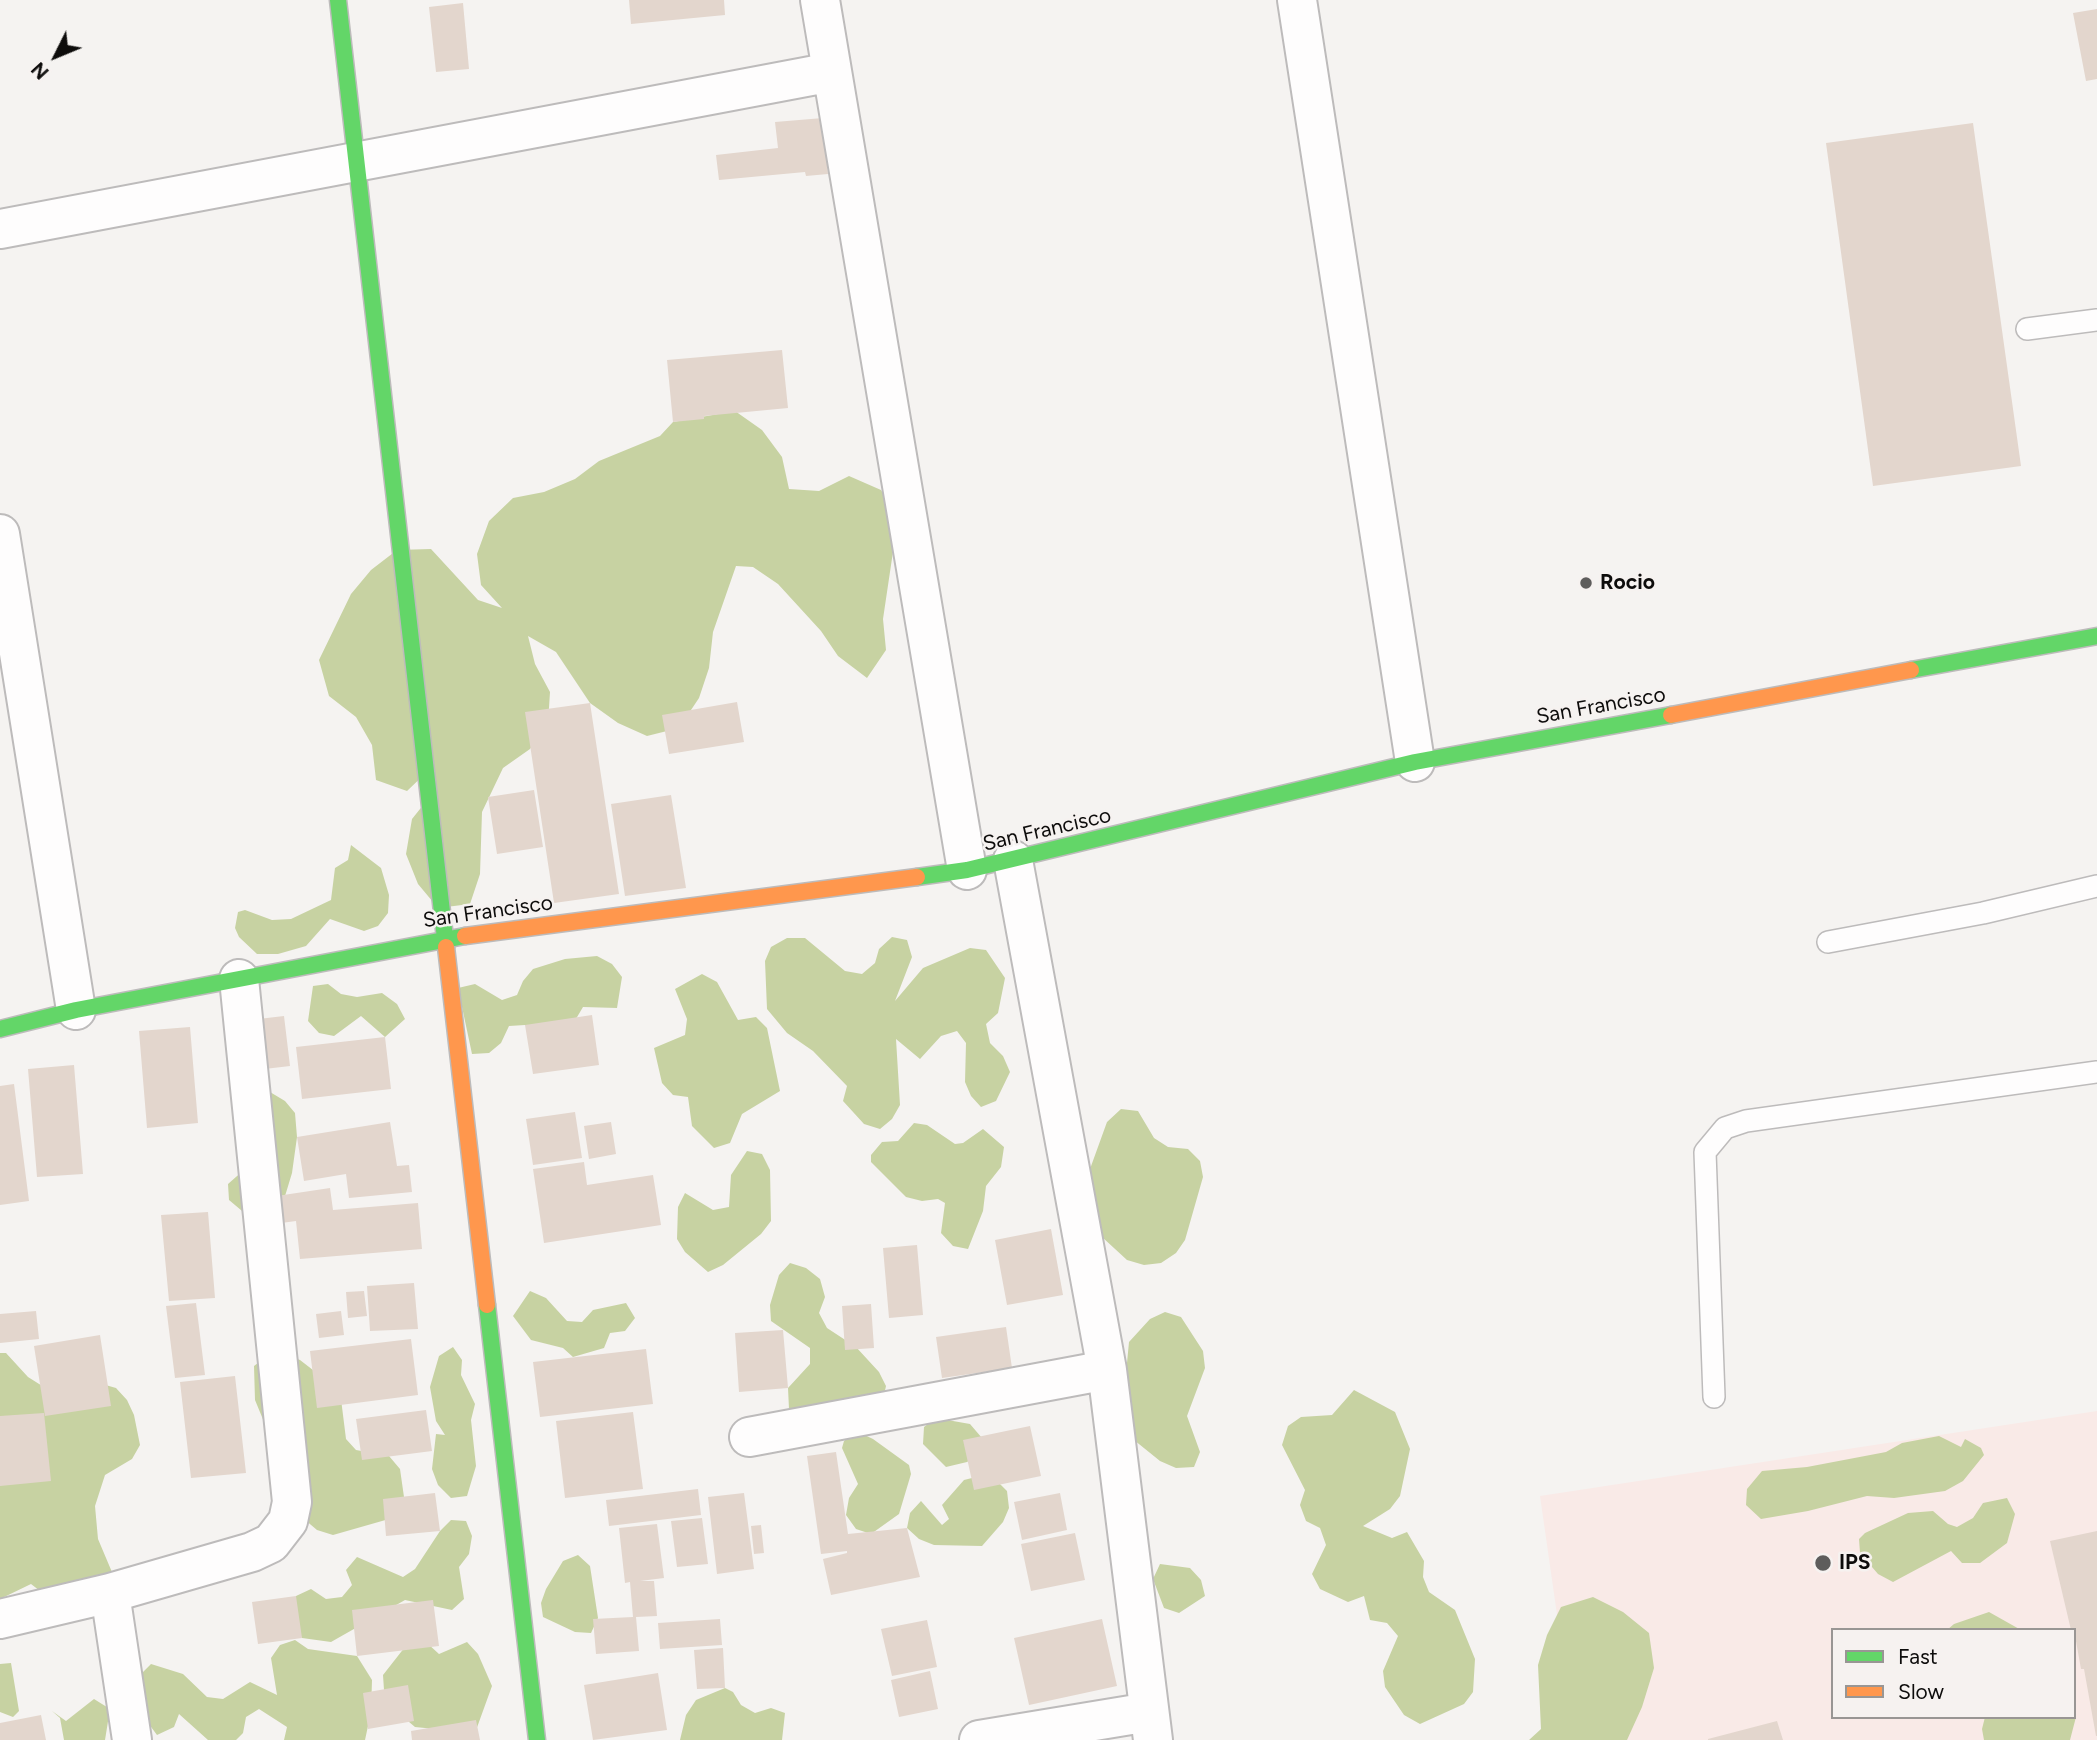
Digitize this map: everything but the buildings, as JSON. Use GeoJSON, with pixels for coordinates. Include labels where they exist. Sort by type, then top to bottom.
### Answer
{"type":"FeatureCollection","features":[{"type":"Feature","properties":{"kind":"street"},"geometry":{"type":"LineString","coordinates":[[338,0],[537,1740]]}},
{"type":"Feature","properties":{"kind":"street"},"geometry":{"type":"LineString","coordinates":[[820,0],[967,870]]}},
{"type":"Feature","properties":{"kind":"street"},"geometry":{"type":"LineString","coordinates":[[1297,0],[1415,762]]}},
{"type":"Feature","properties":{"kind":"street"},"geometry":{"type":"LineString","coordinates":[[0,229],[832,72]]}},
{"type":"Feature","properties":{"kind":"street"},"geometry":{"type":"LineString","coordinates":[[0,534],[75,1010]]}},
{"type":"Feature","properties":{"kind":"street","name":"San Francisco"},"geometry":{"type":"LineString","coordinates":[[0,1029],[75,1010],[447,938],[967,870],[1415,762],[2097,636]]}},
{"type":"Feature","properties":{"kind":"street"},"geometry":{"type":"LineString","coordinates":[[979,1740],[1151,1726],[1107,1370],[1013,860]]}},
{"type":"Feature","properties":{"kind":"street"},"geometry":{"type":"LineString","coordinates":[[0,1619],[110,1593],[252,1552],[271,1543],[288,1521],[292,1502],[239,979]]}},
{"type":"Feature","properties":{"kind":"street"},"geometry":{"type":"LineString","coordinates":[[749,1437],[1107,1370]]}},
{"type":"Feature","properties":{"kind":"street"},"geometry":{"type":"LineString","coordinates":[[110,1593],[131,1740]]}},
{"type":"Feature","properties":{"kind":"lane"},"geometry":{"type":"LineString","coordinates":[[2027,329],[2097,320]]}},
{"type":"Feature","properties":{"kind":"lane"},"geometry":{"type":"LineString","coordinates":[[1828,942],[1983,912],[2097,886]]}},
{"type":"Feature","properties":{"kind":"lane"},"geometry":{"type":"LineString","coordinates":[[1714,1397],[1705,1152],[1725,1128],[1746,1121],[2097,1072]]}},
{"type":"Feature","properties":{"kind":"shaded area","name":"IPS"},"geometry":{"type":"Polygon","coordinates":[[[2097,1411],[2097,1740],[1575,1740],[1540,1496],[2097,1411]]]}},
{"type":"Feature","properties":{"kind":"green space"},"geometry":{"type":"Polygon","coordinates":[[[735,411],[762,430],[782,457],[789,489],[819,491],[849,476],[881,490],[898,518],[883,619],[886,650],[867,678],[838,656],[821,631],[778,584],[753,567],[736,566],[713,632],[709,668],[699,698],[679,728],[647,736],[618,723],[590,703],[556,652],[528,636],[535,664],[550,692],[548,723],[530,749],[503,768],[482,812],[480,874],[470,904],[438,908],[418,884],[406,854],[412,819],[432,794],[429,770],[407,791],[376,780],[372,745],[356,717],[329,696],[319,660],[351,594],[371,570],[397,550],[431,549],[478,600],[502,608],[481,585],[477,554],[489,521],[513,498],[544,492],[575,479],[599,461],[660,436],[673,422],[735,411]]]}},
{"type":"Feature","properties":{"kind":"green space"},"geometry":{"type":"Polygon","coordinates":[[[351,845],[381,868],[389,895],[388,913],[378,926],[364,931],[330,919],[306,946],[278,954],[257,954],[239,937],[235,928],[238,912],[245,910],[272,920],[291,919],[331,900],[335,868],[348,860],[351,845]]]}},
{"type":"Feature","properties":{"kind":"green space"},"geometry":{"type":"Polygon","coordinates":[[[892,937],[907,940],[912,957],[895,1001],[923,968],[970,948],[986,950],[1005,978],[998,1013],[986,1024],[990,1043],[1003,1056],[1010,1072],[996,1101],[981,1107],[971,1096],[965,1082],[966,1043],[957,1031],[941,1036],[920,1059],[896,1039],[900,1105],[892,1119],[880,1129],[864,1124],[843,1101],[847,1086],[813,1051],[787,1033],[767,1009],[765,961],[771,947],[787,938],[805,938],[845,971],[862,974],[875,963],[879,949],[892,937]]]}},
{"type":"Feature","properties":{"kind":"green space"},"geometry":{"type":"Polygon","coordinates":[[[597,956],[612,964],[622,977],[617,1008],[583,1007],[567,1034],[555,1044],[525,1025],[509,1026],[501,1043],[489,1053],[472,1054],[458,988],[475,984],[502,1000],[517,995],[523,981],[533,969],[565,959],[597,956]]]}},
{"type":"Feature","properties":{"kind":"green space"},"geometry":{"type":"Polygon","coordinates":[[[702,974],[717,982],[738,1020],[756,1017],[767,1028],[780,1091],[742,1114],[730,1143],[714,1148],[692,1126],[688,1097],[673,1095],[662,1083],[654,1048],[685,1035],[687,1019],[675,989],[702,974]]]}},
{"type":"Feature","properties":{"kind":"green space"},"geometry":{"type":"Polygon","coordinates":[[[328,984],[341,994],[357,997],[382,993],[397,1004],[405,1019],[385,1037],[361,1016],[334,1036],[319,1033],[308,1021],[313,986],[328,984]]]}},
{"type":"Feature","properties":{"kind":"green space"},"geometry":{"type":"Polygon","coordinates":[[[270,1092],[285,1101],[295,1113],[297,1137],[292,1173],[282,1206],[254,1221],[229,1200],[228,1184],[262,1154],[270,1092]]]}},
{"type":"Feature","properties":{"kind":"green space"},"geometry":{"type":"Polygon","coordinates":[[[1121,1109],[1138,1111],[1154,1138],[1168,1147],[1188,1149],[1200,1161],[1203,1177],[1185,1240],[1176,1253],[1161,1263],[1144,1265],[1127,1260],[1102,1237],[1088,1204],[1090,1169],[1107,1122],[1121,1109]]]}},
{"type":"Feature","properties":{"kind":"green space"},"geometry":{"type":"Polygon","coordinates":[[[914,1123],[927,1125],[955,1144],[963,1143],[983,1129],[1004,1147],[1001,1167],[986,1186],[983,1211],[968,1249],[953,1246],[941,1233],[945,1203],[938,1199],[922,1201],[906,1197],[871,1162],[871,1155],[882,1142],[898,1141],[914,1123]]]}},
{"type":"Feature","properties":{"kind":"green space"},"geometry":{"type":"Polygon","coordinates":[[[747,1151],[762,1154],[770,1170],[771,1221],[761,1234],[723,1265],[708,1272],[685,1252],[677,1239],[678,1207],[685,1193],[713,1210],[729,1207],[731,1175],[747,1151]]]}},
{"type":"Feature","properties":{"kind":"green space"},"geometry":{"type":"Polygon","coordinates":[[[790,1263],[806,1268],[820,1279],[825,1297],[819,1313],[827,1328],[856,1347],[879,1372],[886,1386],[882,1404],[813,1431],[789,1409],[788,1388],[810,1364],[810,1348],[771,1321],[770,1305],[779,1275],[790,1263]]]}},
{"type":"Feature","properties":{"kind":"green space"},"geometry":{"type":"Polygon","coordinates":[[[530,1291],[546,1298],[567,1321],[582,1322],[593,1310],[626,1303],[635,1318],[625,1331],[610,1333],[604,1348],[573,1357],[563,1348],[531,1340],[513,1316],[530,1291]]]}},
{"type":"Feature","properties":{"kind":"green space"},"geometry":{"type":"Polygon","coordinates":[[[1165,1312],[1181,1317],[1203,1351],[1205,1368],[1187,1416],[1200,1452],[1194,1467],[1176,1468],[1160,1461],[1134,1440],[1124,1394],[1129,1342],[1150,1319],[1165,1312]]]}},
{"type":"Feature","properties":{"kind":"green space"},"geometry":{"type":"Polygon","coordinates":[[[453,1347],[462,1360],[461,1375],[475,1404],[471,1420],[476,1466],[467,1496],[451,1498],[438,1485],[432,1469],[436,1434],[445,1435],[436,1421],[430,1387],[439,1356],[453,1347]]]}},
{"type":"Feature","properties":{"kind":"green space"},"geometry":{"type":"Polygon","coordinates":[[[0,1353],[6,1353],[28,1377],[55,1394],[102,1384],[116,1388],[127,1400],[134,1415],[140,1445],[132,1459],[105,1475],[95,1506],[98,1539],[117,1584],[57,1604],[31,1584],[0,1599],[0,1353]]]}},
{"type":"Feature","properties":{"kind":"green space"},"geometry":{"type":"Polygon","coordinates":[[[284,1354],[300,1360],[340,1391],[346,1439],[356,1450],[389,1456],[400,1469],[405,1504],[396,1517],[333,1535],[317,1530],[304,1519],[255,1400],[254,1366],[267,1356],[284,1354]]]}},
{"type":"Feature","properties":{"kind":"green space"},"geometry":{"type":"Polygon","coordinates":[[[1354,1390],[1395,1412],[1410,1449],[1400,1496],[1390,1509],[1363,1526],[1392,1538],[1407,1532],[1424,1561],[1423,1577],[1429,1592],[1455,1610],[1475,1659],[1473,1692],[1464,1704],[1420,1724],[1404,1715],[1385,1687],[1383,1671],[1398,1636],[1387,1623],[1370,1620],[1364,1596],[1348,1602],[1320,1589],[1312,1574],[1326,1545],[1320,1528],[1306,1521],[1300,1505],[1305,1490],[1282,1445],[1288,1426],[1301,1417],[1332,1415],[1354,1390]]]}},
{"type":"Feature","properties":{"kind":"green space"},"geometry":{"type":"Polygon","coordinates":[[[936,1418],[970,1424],[982,1438],[981,1454],[967,1462],[946,1467],[923,1444],[924,1427],[936,1418]]]}},
{"type":"Feature","properties":{"kind":"green space"},"geometry":{"type":"Polygon","coordinates":[[[856,1431],[873,1439],[909,1465],[911,1474],[899,1514],[871,1534],[856,1529],[846,1515],[849,1498],[858,1484],[842,1448],[844,1441],[856,1431]]]}},
{"type":"Feature","properties":{"kind":"green space"},"geometry":{"type":"Polygon","coordinates":[[[1939,1436],[1961,1447],[1965,1439],[1981,1448],[1984,1455],[1963,1481],[1945,1491],[1894,1498],[1867,1496],[1808,1511],[1761,1519],[1746,1505],[1747,1489],[1762,1471],[1807,1467],[1886,1452],[1902,1443],[1939,1436]]]}},
{"type":"Feature","properties":{"kind":"green space"},"geometry":{"type":"Polygon","coordinates":[[[980,1476],[995,1479],[1007,1491],[1009,1508],[1003,1522],[982,1546],[934,1545],[919,1539],[907,1528],[910,1513],[921,1501],[942,1525],[949,1519],[942,1505],[964,1480],[980,1476]]]}},
{"type":"Feature","properties":{"kind":"green space"},"geometry":{"type":"Polygon","coordinates":[[[2007,1498],[2015,1514],[2007,1543],[1980,1563],[1962,1563],[1951,1551],[1893,1582],[1878,1574],[1860,1553],[1859,1539],[1865,1533],[1908,1513],[1933,1511],[1948,1524],[1957,1527],[1973,1518],[1983,1503],[2007,1498]]]}},
{"type":"Feature","properties":{"kind":"green space"},"geometry":{"type":"Polygon","coordinates":[[[451,1520],[466,1521],[472,1536],[469,1554],[459,1567],[464,1599],[452,1610],[405,1600],[331,1642],[302,1638],[295,1625],[296,1596],[311,1589],[326,1599],[342,1597],[352,1585],[346,1570],[357,1557],[403,1577],[415,1569],[440,1531],[451,1520]]]}},
{"type":"Feature","properties":{"kind":"green space"},"geometry":{"type":"Polygon","coordinates":[[[578,1555],[590,1566],[598,1618],[591,1633],[575,1632],[543,1617],[541,1603],[546,1589],[563,1561],[578,1555]]]}},
{"type":"Feature","properties":{"kind":"green space"},"geometry":{"type":"Polygon","coordinates":[[[1160,1564],[1190,1568],[1201,1580],[1205,1596],[1179,1613],[1164,1608],[1153,1579],[1160,1564]]]}},
{"type":"Feature","properties":{"kind":"green space"},"geometry":{"type":"Polygon","coordinates":[[[1593,1597],[1623,1612],[1649,1633],[1654,1668],[1642,1707],[1627,1740],[1529,1740],[1541,1729],[1538,1665],[1547,1635],[1561,1607],[1593,1597]]]}},
{"type":"Feature","properties":{"kind":"green space"},"geometry":{"type":"Polygon","coordinates":[[[1989,1612],[2017,1628],[1949,1628],[1989,1612]]]}},
{"type":"Feature","properties":{"kind":"green space"},"geometry":{"type":"Polygon","coordinates":[[[412,1638],[427,1643],[439,1654],[467,1642],[478,1654],[492,1686],[475,1733],[415,1727],[402,1716],[384,1690],[383,1675],[412,1638]]]}},
{"type":"Feature","properties":{"kind":"green space"},"geometry":{"type":"Polygon","coordinates":[[[295,1640],[308,1649],[357,1656],[372,1680],[371,1712],[365,1740],[284,1740],[287,1727],[259,1709],[246,1717],[243,1733],[236,1740],[208,1740],[179,1714],[174,1727],[157,1735],[137,1708],[140,1675],[151,1664],[183,1674],[207,1697],[223,1699],[250,1682],[277,1695],[271,1658],[280,1645],[295,1640]]]}},
{"type":"Feature","properties":{"kind":"green space"},"geometry":{"type":"Polygon","coordinates":[[[11,1663],[19,1711],[13,1717],[0,1712],[0,1664],[11,1663]]]}},
{"type":"Feature","properties":{"kind":"green space"},"geometry":{"type":"Polygon","coordinates":[[[725,1688],[733,1692],[741,1705],[755,1713],[771,1708],[785,1713],[782,1740],[680,1740],[686,1715],[696,1700],[725,1688]]]}},
{"type":"Feature","properties":{"kind":"green space"},"geometry":{"type":"Polygon","coordinates":[[[94,1699],[110,1709],[105,1740],[64,1740],[60,1718],[52,1711],[66,1721],[94,1699]]]}},
{"type":"Feature","properties":{"kind":"green space"},"geometry":{"type":"Polygon","coordinates":[[[1984,1719],[2075,1719],[2070,1740],[1984,1740],[1982,1729],[1984,1719]]]}},
{"type":"Feature","properties":{"kind":"traffic: fast"},"geometry":{"type":"LineString","coordinates":[[338,0],[446,947]]}},
{"type":"Feature","properties":{"kind":"traffic: fast"},"geometry":{"type":"LineString","coordinates":[[1911,670],[2097,636]]}},
{"type":"Feature","properties":{"kind":"traffic: fast"},"geometry":{"type":"LineString","coordinates":[[917,877],[967,870],[1415,762],[1671,715]]}},
{"type":"Feature","properties":{"kind":"traffic: fast"},"geometry":{"type":"LineString","coordinates":[[0,1029],[76,1010],[465,936]]}},
{"type":"Feature","properties":{"kind":"traffic: fast"},"geometry":{"type":"LineString","coordinates":[[487,1305],[537,1740]]}},
{"type":"Feature","properties":{"kind":"traffic: slow"},"geometry":{"type":"LineString","coordinates":[[1671,715],[1911,670]]}},
{"type":"Feature","properties":{"kind":"traffic: slow"},"geometry":{"type":"LineString","coordinates":[[465,936],[917,877]]}},
{"type":"Feature","properties":{"kind":"traffic: slow"},"geometry":{"type":"LineString","coordinates":[[446,947],[487,1305]]}},
{"type":"Feature","properties":{"kind":"place","name":"Rocio"},"geometry":{"type":"Point","coordinates":[1586,583]}},
{"type":"Feature","properties":{"kind":"place","name":"IPS"},"geometry":{"type":"Point","coordinates":[1823,1563]}}]}
